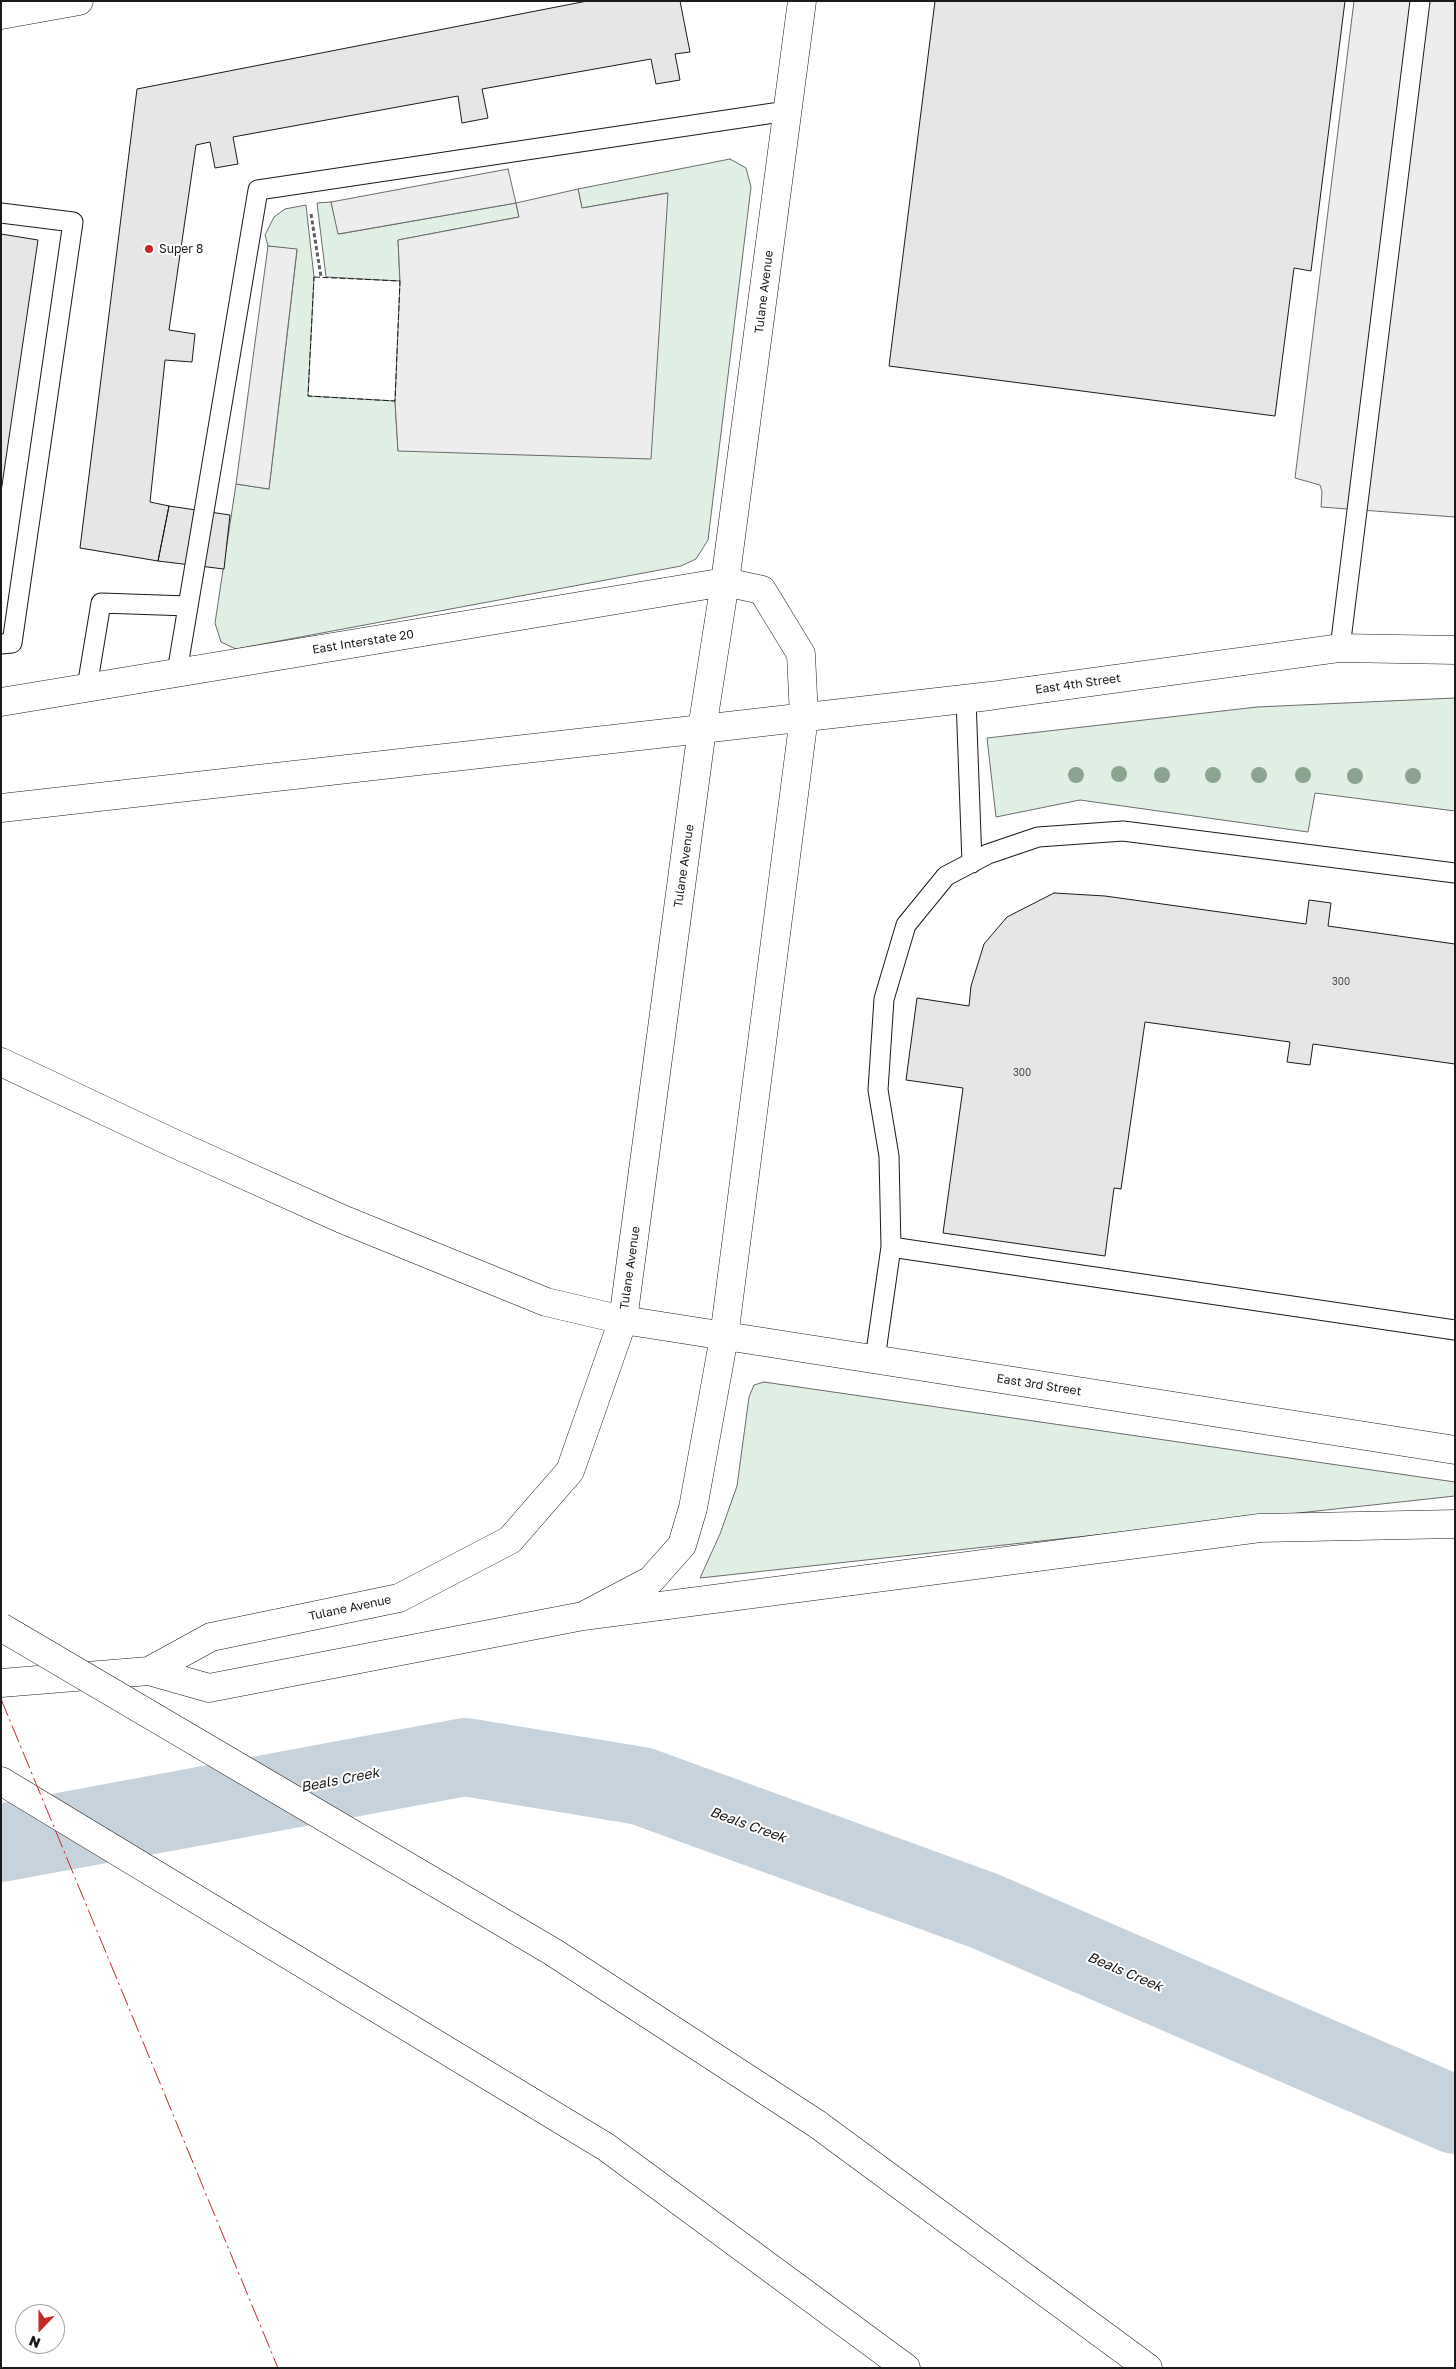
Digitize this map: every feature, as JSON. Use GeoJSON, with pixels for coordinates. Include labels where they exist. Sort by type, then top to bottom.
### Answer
{"type":"FeatureCollection","features":[{"type":"Feature","properties":{"kind":"main road"},"geometry":{"type":"LineString","coordinates":[[1,15],[79,1]]}},
{"type":"Feature","properties":{"kind":"main road","name":"Tulane Avenue"},"geometry":{"type":"LineString","coordinates":[[149,1671],[211,1636],[399,1598],[510,1540],[570,1471],[623,1320],[702,729],[725,582],[802,1]]}},
{"type":"Feature","properties":{"kind":"main road"},"geometry":{"type":"LineString","coordinates":[[583,1616],[651,1580],[682,1545],[694,1508],[724,1336],[804,717],[801,654],[762,590],[725,582]]}},
{"type":"Feature","properties":{"kind":"main road","name":"East Interstate 20"},"geometry":{"type":"LineString","coordinates":[[1,702],[725,582]]}},
{"type":"Feature","properties":{"kind":"main road","name":"East 4th Street"},"geometry":{"type":"LineString","coordinates":[[1,808],[966,699],[1340,648],[1455,650]]}},
{"type":"Feature","properties":{"kind":"main road","name":"East 3rd Street"},"geometry":{"type":"LineString","coordinates":[[1,1062],[173,1143],[342,1219],[546,1302],[623,1320],[1455,1450]]}},
{"type":"Feature","properties":{"kind":"main road"},"geometry":{"type":"LineString","coordinates":[[1,1683],[149,1671],[209,1688],[583,1616],[1260,1528],[1455,1524]]}},
{"type":"Feature","properties":{"kind":"main road"},"geometry":{"type":"LineString","coordinates":[[1,1627],[553,1952],[817,2124],[1148,2368]]}},
{"type":"Feature","properties":{"kind":"main road"},"geometry":{"type":"LineString","coordinates":[[1,1781],[606,2147],[906,2368]]}},
{"type":"Feature","properties":{"kind":"lane"},"geometry":{"type":"LineString","coordinates":[[1340,648],[1420,1]]}},
{"type":"Feature","properties":{"kind":"lane"},"geometry":{"type":"LineString","coordinates":[[177,672],[258,190],[787,111]]}},
{"type":"Feature","properties":{"kind":"lane"},"geometry":{"type":"LineString","coordinates":[[1,213],[73,222],[12,643],[1,644]]}},
{"type":"Feature","properties":{"kind":"lane"},"geometry":{"type":"LineString","coordinates":[[87,687],[101,603],[188,606]]}},
{"type":"Feature","properties":{"kind":"lane"},"geometry":{"type":"LineString","coordinates":[[966,699],[972,863]]}},
{"type":"Feature","properties":{"kind":"lane"},"geometry":{"type":"LineString","coordinates":[[875,1360],[891,1247],[889,1156],[878,1090],[884,999],[906,926],[946,876],[988,854],[1038,837],[1123,830],[1455,872]]}},
{"type":"Feature","properties":{"kind":"lane"},"geometry":{"type":"LineString","coordinates":[[891,1247],[1455,1330]]}},
{"type":"Feature","properties":{"kind":"path"},"geometry":{"type":"LineString","coordinates":[[306,184],[321,277]]}},
{"type":"Feature","properties":{"kind":"green space"},"geometry":{"type":"Polygon","coordinates":[[[730,159],[746,168],[751,187],[708,540],[696,559],[681,566],[236,649],[221,642],[215,623],[236,484],[269,489],[297,250],[268,246],[265,235],[274,217],[285,209],[306,205],[314,277],[308,396],[395,401],[398,451],[667,193],[582,208],[578,189],[730,159]]]}},
{"type":"Feature","properties":{"kind":"green space"},"geometry":{"type":"Polygon","coordinates":[[[331,202],[339,234],[516,203],[519,217],[398,240],[400,281],[326,277],[317,203],[331,202]]]}},
{"type":"Feature","properties":{"kind":"green space"},"geometry":{"type":"Polygon","coordinates":[[[1455,698],[1455,811],[1315,793],[1308,832],[1080,800],[996,817],[987,738],[1257,707],[1455,698]]]}},
{"type":"Feature","properties":{"kind":"green space"},"geometry":{"type":"Polygon","coordinates":[[[764,1382],[1455,1482],[1455,1496],[700,1578],[720,1534],[737,1486],[749,1397],[754,1385],[764,1382]]]}},
{"type":"Feature","properties":{"kind":"shaded area"},"geometry":{"type":"Polygon","coordinates":[[[1354,1],[1455,1],[1455,517],[1321,507],[1322,492],[1320,485],[1295,478],[1354,1]]]}},
{"type":"Feature","properties":{"kind":"shaded area"},"geometry":{"type":"Polygon","coordinates":[[[508,169],[516,203],[338,234],[331,202],[508,169]]]}},
{"type":"Feature","properties":{"kind":"shaded area"},"geometry":{"type":"Polygon","coordinates":[[[578,189],[582,208],[668,193],[651,459],[398,451],[395,401],[400,281],[398,240],[519,217],[516,203],[578,189]]]}},
{"type":"Feature","properties":{"kind":"shaded area"},"geometry":{"type":"Polygon","coordinates":[[[268,246],[297,249],[269,489],[236,484],[268,246]]]}},
{"type":"Feature","properties":{"kind":"building","name":"Super 8"},"geometry":{"type":"Polygon","coordinates":[[[587,1],[680,1],[690,52],[675,54],[680,80],[656,84],[651,59],[482,89],[488,118],[462,123],[458,96],[233,137],[238,164],[215,168],[210,142],[196,145],[169,330],[195,334],[192,362],[165,360],[150,502],[169,506],[158,561],[80,548],[137,89],[587,1]]]}},
{"type":"Feature","properties":{"kind":"building"},"geometry":{"type":"Polygon","coordinates":[[[935,1],[1345,1],[1311,271],[1294,268],[1275,416],[889,366],[935,1]]]}},
{"type":"Feature","properties":{"kind":"building"},"geometry":{"type":"Polygon","coordinates":[[[1,234],[38,240],[1,492],[1,234]]]}},
{"type":"Feature","properties":{"kind":"building"},"geometry":{"type":"Polygon","coordinates":[[[169,506],[230,515],[224,569],[158,561],[169,506]]]}},
{"type":"Feature","properties":{"kind":"building"},"geometry":{"type":"Polygon","coordinates":[[[1054,893],[1105,896],[1306,924],[1309,900],[1331,903],[1328,926],[1455,944],[1455,1064],[1313,1044],[1310,1065],[1287,1062],[1290,1042],[1145,1022],[1121,1189],[1114,1188],[1105,1256],[943,1233],[963,1088],[906,1080],[917,998],[969,1006],[971,986],[984,944],[1007,917],[1054,893]]]}},
{"type":"Feature","properties":{"kind":"waterway","name":"Beals Creek"},"geometry":{"type":"LineString","coordinates":[[1,1843],[465,1757],[641,1786],[985,1911],[1455,2115]]}},
{"type":"Feature","properties":{"kind":"fence"},"geometry":{"type":"LineString","coordinates":[[314,277],[400,281],[395,401],[308,396],[314,277]]}},
{"type":"Feature","properties":{"kind":"power"},"geometry":{"type":"LineString","coordinates":[[1,1699],[278,2368]]}},
{"type":"Feature","properties":{"kind":"place","name":"Super 8"},"geometry":{"type":"Point","coordinates":[149,249]}}]}
